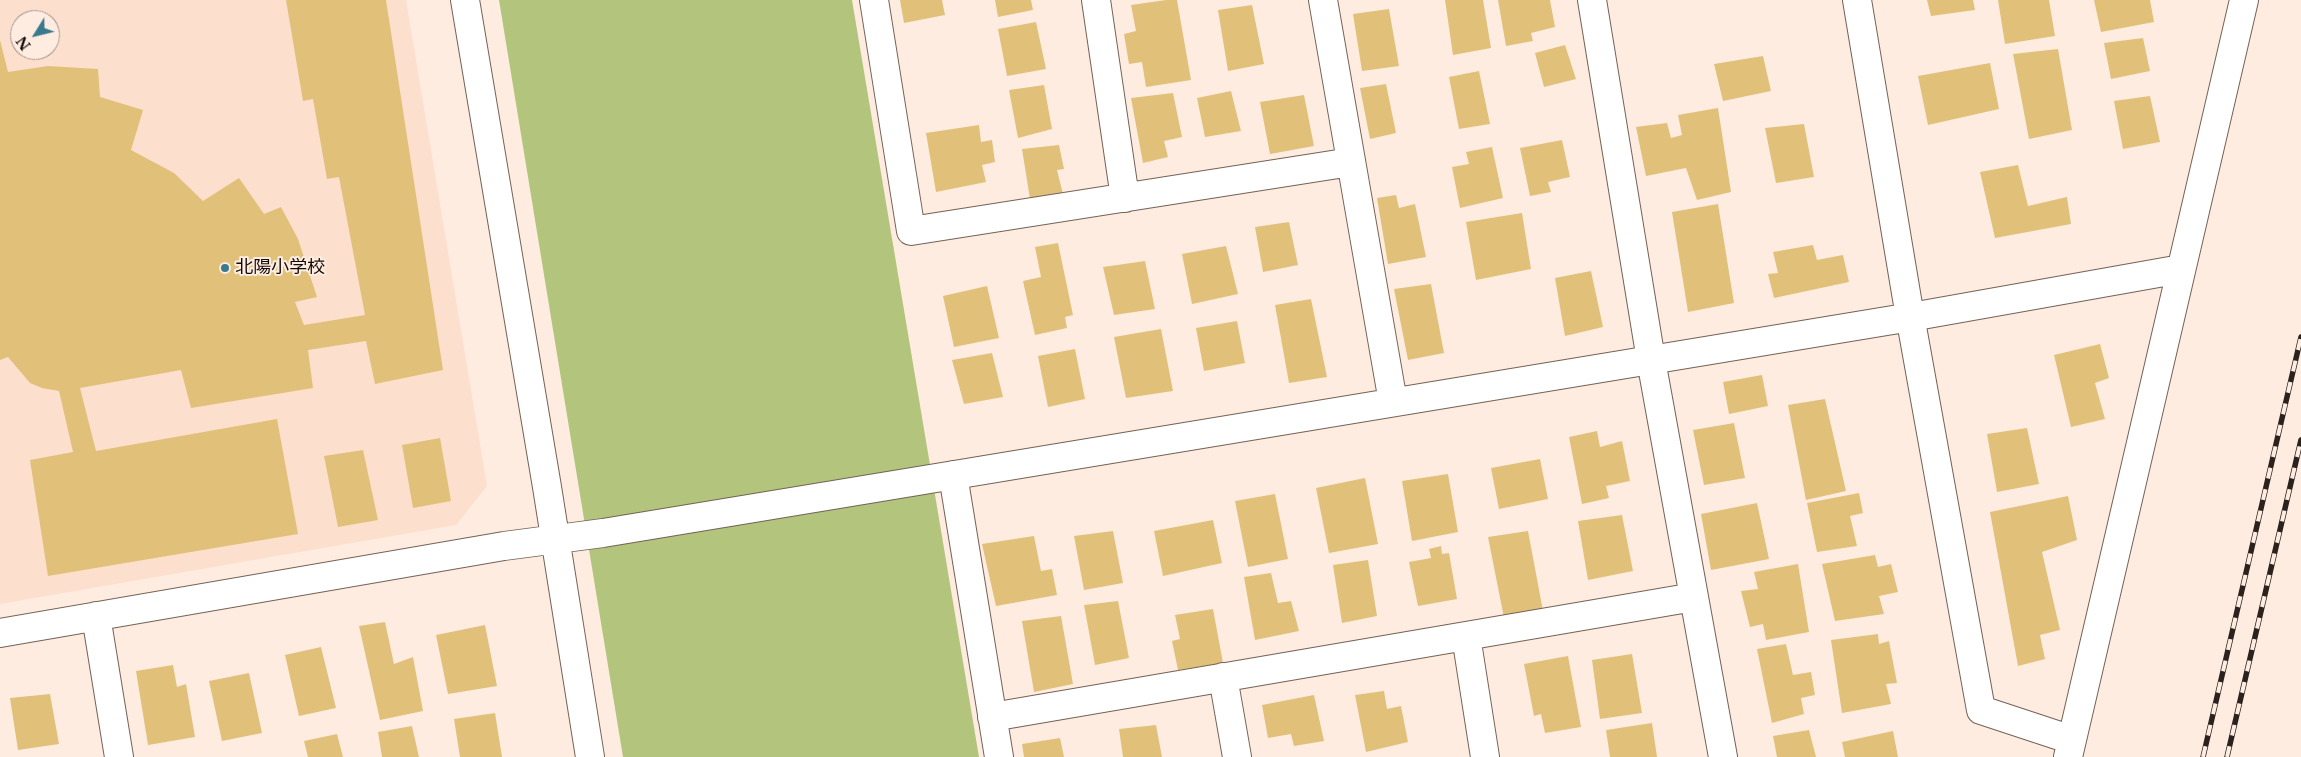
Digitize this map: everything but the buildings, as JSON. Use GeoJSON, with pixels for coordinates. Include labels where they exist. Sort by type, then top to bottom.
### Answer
{"type":"FeatureCollection","features":[{"type":"Feature","properties":{"kind":"street"},"geometry":{"type":"LineString","coordinates":[[465,0],[590,757]]}},
{"type":"Feature","properties":{"kind":"street"},"geometry":{"type":"LineString","coordinates":[[874,0],[911,231],[1351,162]]}},
{"type":"Feature","properties":{"kind":"street"},"geometry":{"type":"LineString","coordinates":[[1096,0],[1125,198]]}},
{"type":"Feature","properties":{"kind":"street"},"geometry":{"type":"LineString","coordinates":[[1323,0],[1393,402]]}},
{"type":"Feature","properties":{"kind":"street"},"geometry":{"type":"LineString","coordinates":[[1592,0],[1651,360],[1723,757]]}},
{"type":"Feature","properties":{"kind":"street"},"geometry":{"type":"LineString","coordinates":[[1857,0],[1981,710],[2070,748],[2244,0]]}},
{"type":"Feature","properties":{"kind":"street"},"geometry":{"type":"LineString","coordinates":[[0,633],[554,539],[1911,317],[2181,270]]}},
{"type":"Feature","properties":{"kind":"street"},"geometry":{"type":"LineString","coordinates":[[953,475],[999,757]]}},
{"type":"Feature","properties":{"kind":"street"},"geometry":{"type":"LineString","coordinates":[[992,717],[1694,597]]}},
{"type":"Feature","properties":{"kind":"street"},"geometry":{"type":"LineString","coordinates":[[96,616],[119,757]]}},
{"type":"Feature","properties":{"kind":"street"},"geometry":{"type":"LineString","coordinates":[[1466,636],[1485,757]]}},
{"type":"Feature","properties":{"kind":"street"},"geometry":{"type":"LineString","coordinates":[[1223,677],[1237,757]]}},
{"type":"Feature","properties":{"kind":"shaded area","name":"北陽小学校"},"geometry":{"type":"Polygon","coordinates":[[[0,0],[406,0],[487,486],[456,525],[0,604],[0,0]]]}},
{"type":"Feature","properties":{"kind":"green space"},"geometry":{"type":"Polygon","coordinates":[[[499,0],[852,0],[979,757],[623,757],[499,0]]]}},
{"type":"Feature","properties":{"kind":"railway"},"geometry":{"type":"LineString","coordinates":[[2203,757],[2301,337]]}},
{"type":"Feature","properties":{"kind":"railway"},"geometry":{"type":"LineString","coordinates":[[2227,757],[2301,440]]}},
{"type":"Feature","properties":{"kind":"place","name":"北陽小学校"},"geometry":{"type":"Point","coordinates":[225,268]}}]}
